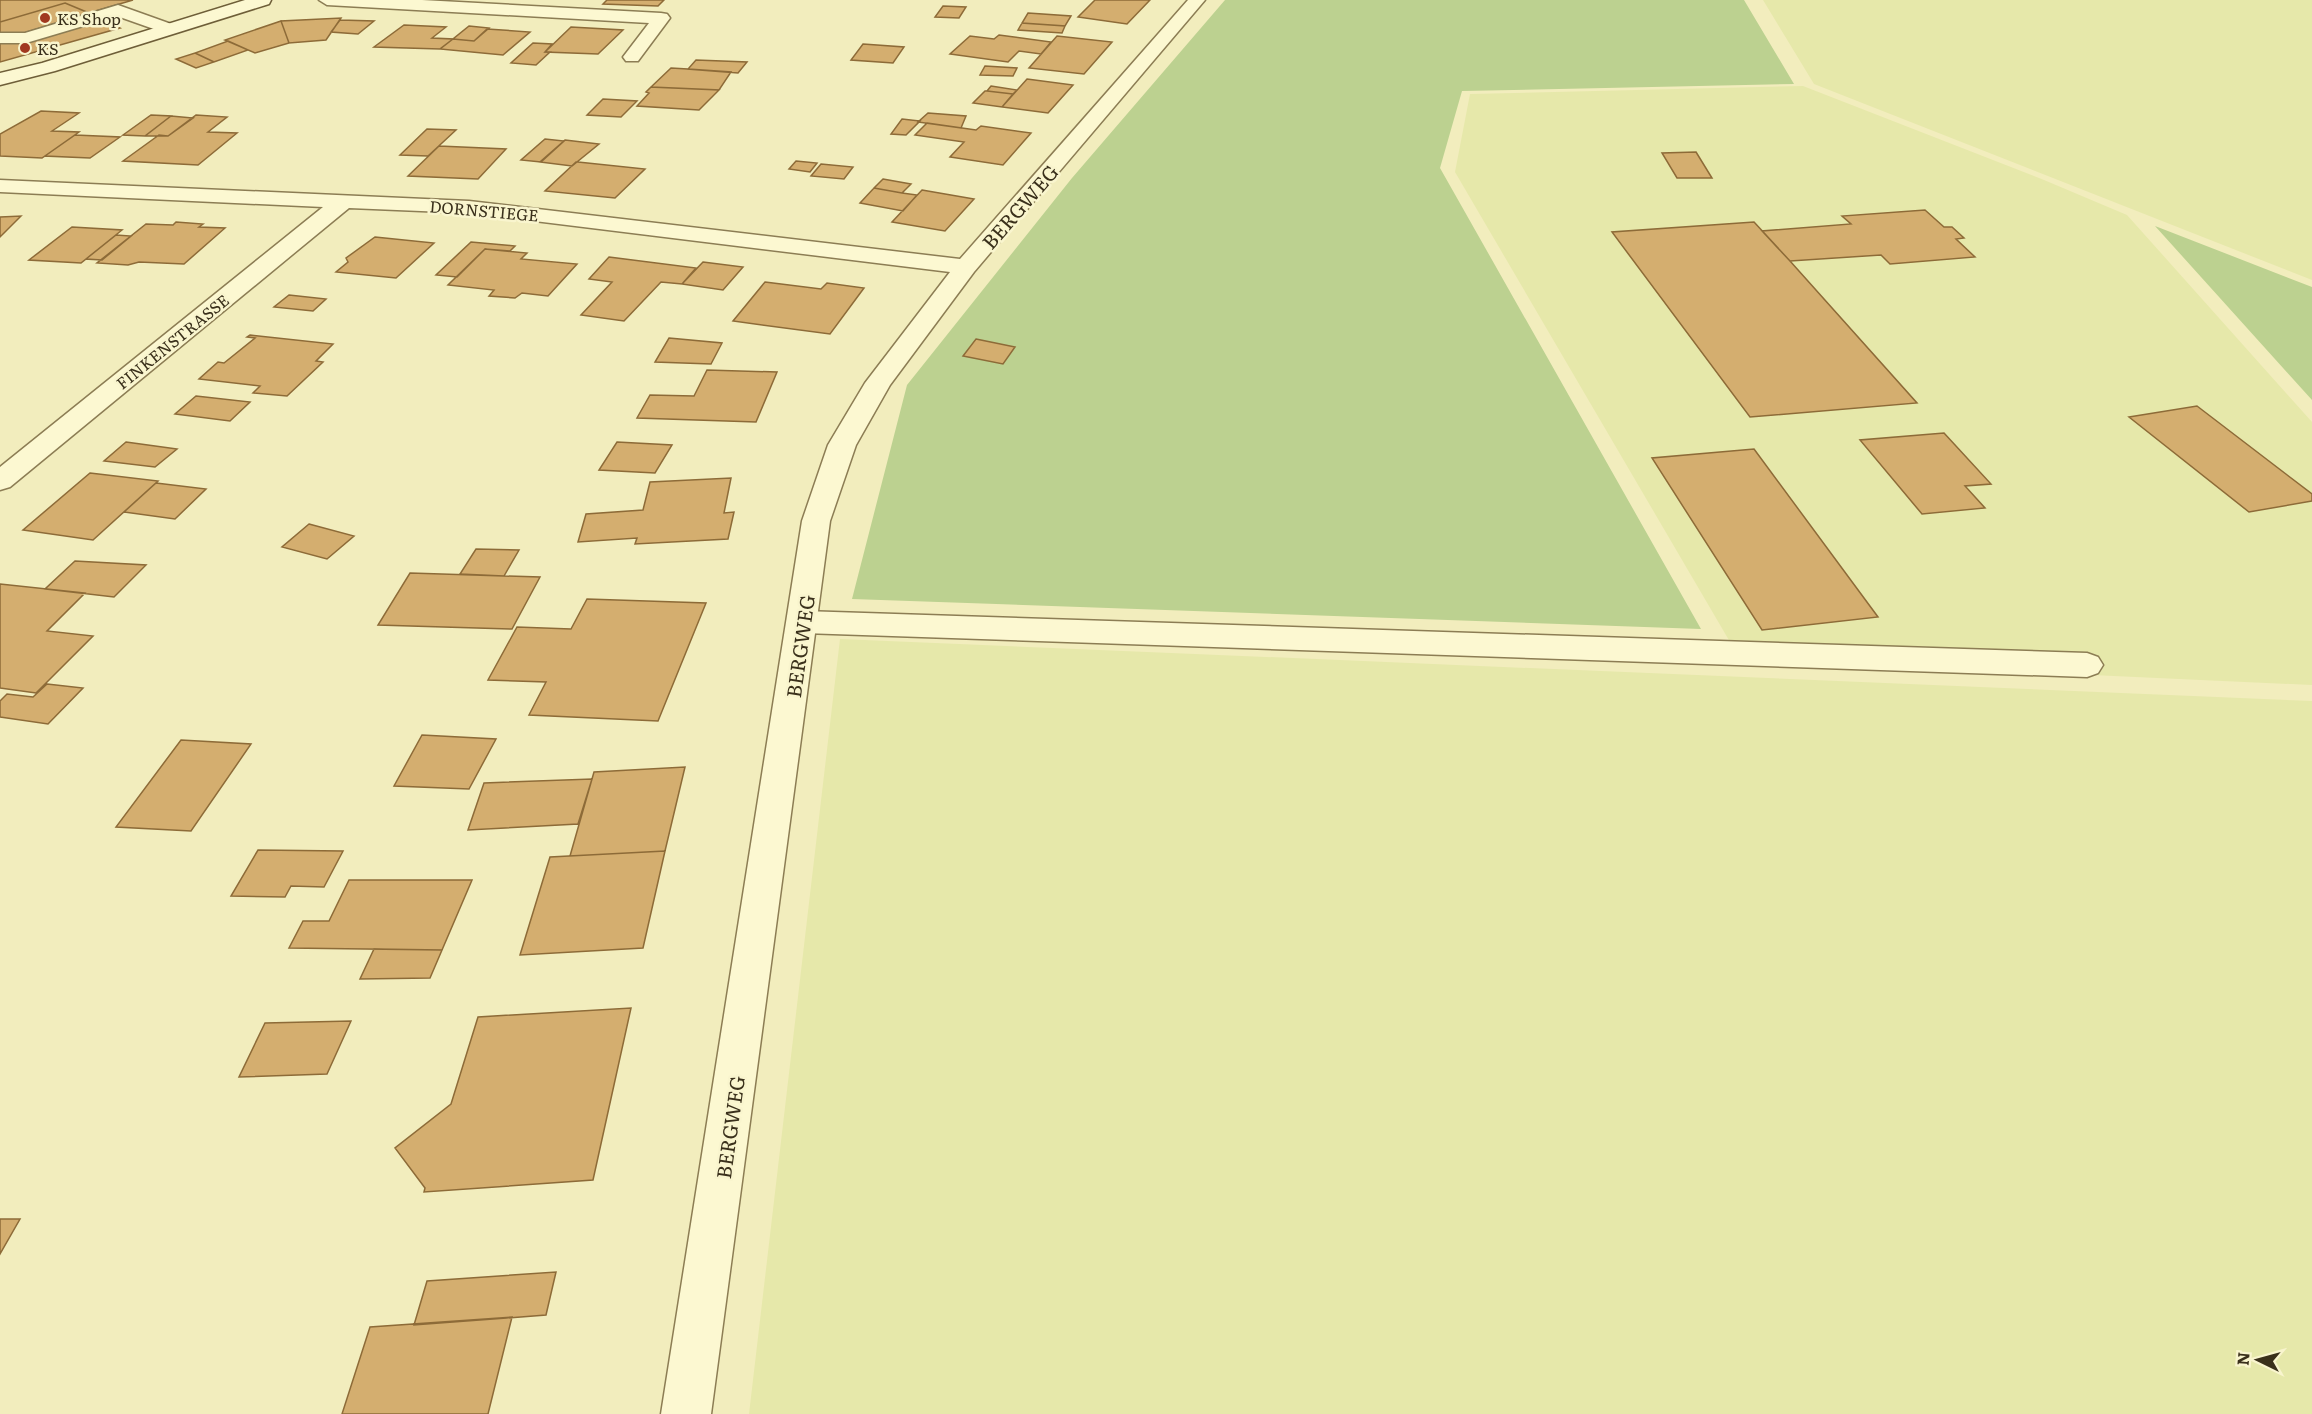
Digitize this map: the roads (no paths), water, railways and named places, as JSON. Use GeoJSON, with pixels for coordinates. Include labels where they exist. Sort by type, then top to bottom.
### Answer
{"type":"FeatureCollection","features":[{"type":"Feature","properties":{"kind":"street"},"geometry":{"type":"LineString","coordinates":[[0,79],[263,0]]}},
{"type":"Feature","properties":{"kind":"street"},"geometry":{"type":"LineString","coordinates":[[327,0],[661,18],[632,57]]}},
{"type":"Feature","properties":{"kind":"street","name":"BERGWEG"},"geometry":{"type":"LineString","coordinates":[[686,1414],[816,521],[842,445],[878,382],[966,267],[1197,0]]}},
{"type":"Feature","properties":{"kind":"street"},"geometry":{"type":"LineString","coordinates":[[0,45],[118,10],[168,29]]}},
{"type":"Feature","properties":{"kind":"street"},"geometry":{"type":"LineString","coordinates":[[0,55],[130,15]]}},
{"type":"Feature","properties":{"kind":"street"},"geometry":{"type":"LineString","coordinates":[[0,38],[26,38]]}},
{"type":"Feature","properties":{"kind":"street","name":"DORNSTIEGE"},"geometry":{"type":"LineString","coordinates":[[0,186],[469,207],[966,267]]}},
{"type":"Feature","properties":{"kind":"street","name":"FINKENSTRASSE"},"geometry":{"type":"LineString","coordinates":[[0,481],[344,201]]}},
{"type":"Feature","properties":{"kind":"street"},"geometry":{"type":"LineString","coordinates":[[803,622],[2087,665]]}},
{"type":"Feature","properties":{"kind":"place","name":"KS Shop"},"geometry":{"type":"Point","coordinates":[45,18]}},
{"type":"Feature","properties":{"kind":"place","name":"KS"},"geometry":{"type":"Point","coordinates":[25,48]}}]}
